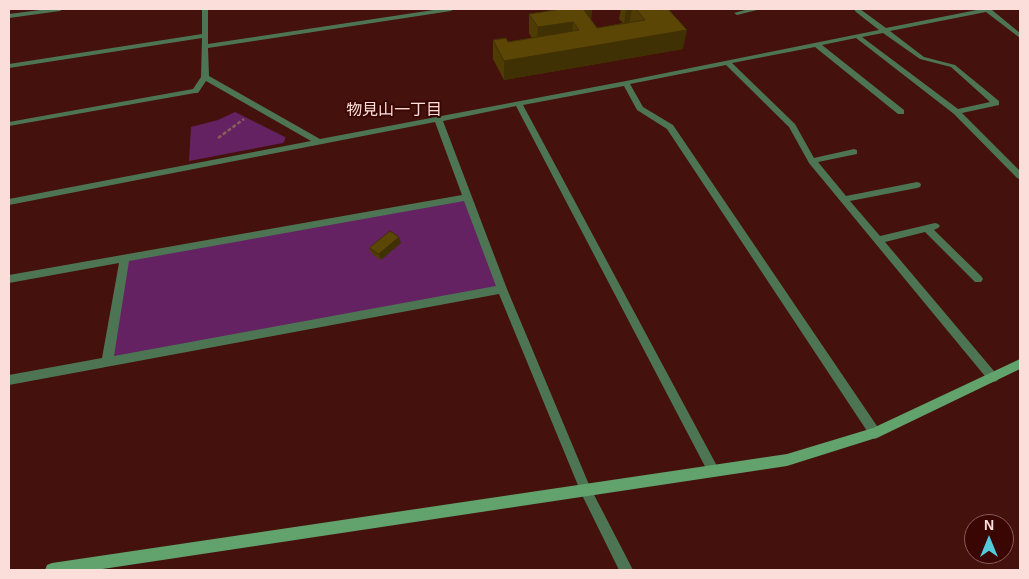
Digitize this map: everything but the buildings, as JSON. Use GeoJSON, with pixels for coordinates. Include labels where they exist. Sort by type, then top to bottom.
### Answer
{"type":"FeatureCollection","features":[{"type":"Feature","properties":{"kind":"street"},"geometry":{"type":"LineString","coordinates":[[9,16],[60,9]]}},
{"type":"Feature","properties":{"kind":"street"},"geometry":{"type":"LineString","coordinates":[[9,124],[195,91],[205,77],[205,9]]}},
{"type":"Feature","properties":{"kind":"street"},"geometry":{"type":"LineString","coordinates":[[206,46],[451,9]]}},
{"type":"Feature","properties":{"kind":"street"},"geometry":{"type":"LineString","coordinates":[[737,14],[758,9]]}},
{"type":"Feature","properties":{"kind":"street"},"geometry":{"type":"LineString","coordinates":[[857,9],[922,58],[953,66],[996,103],[957,112]]}},
{"type":"Feature","properties":{"kind":"street"},"geometry":{"type":"LineString","coordinates":[[9,202],[728,63],[988,9],[1020,36]]}},
{"type":"Feature","properties":{"kind":"street"},"geometry":{"type":"LineString","coordinates":[[9,66],[206,34]]}},
{"type":"Feature","properties":{"kind":"street"},"geometry":{"type":"LineString","coordinates":[[858,37],[957,112],[1020,176]]}},
{"type":"Feature","properties":{"kind":"street"},"geometry":{"type":"LineString","coordinates":[[817,45],[901,112]]}},
{"type":"Feature","properties":{"kind":"street"},"geometry":{"type":"LineString","coordinates":[[728,63],[792,126],[812,161],[993,377]]}},
{"type":"Feature","properties":{"kind":"street"},"geometry":{"type":"LineString","coordinates":[[205,77],[251,105],[319,142]]}},
{"type":"Feature","properties":{"kind":"street"},"geometry":{"type":"LineString","coordinates":[[626,83],[640,108],[670,127],[875,433]]}},
{"type":"Feature","properties":{"kind":"street"},"geometry":{"type":"LineString","coordinates":[[519,104],[713,470]]}},
{"type":"Feature","properties":{"kind":"street"},"geometry":{"type":"LineString","coordinates":[[438,119],[502,290],[586,491],[626,570]]}},
{"type":"Feature","properties":{"kind":"street"},"geometry":{"type":"LineString","coordinates":[[812,161],[854,152]]}},
{"type":"Feature","properties":{"kind":"street"},"geometry":{"type":"LineString","coordinates":[[844,199],[917,185]]}},
{"type":"Feature","properties":{"kind":"street"},"geometry":{"type":"LineString","coordinates":[[9,279],[468,198]]}},
{"type":"Feature","properties":{"kind":"street"},"geometry":{"type":"LineString","coordinates":[[878,240],[931,227],[978,279]]}},
{"type":"Feature","properties":{"kind":"street"},"geometry":{"type":"LineString","coordinates":[[107,362],[125,259]]}},
{"type":"Feature","properties":{"kind":"street"},"geometry":{"type":"LineString","coordinates":[[9,380],[502,290]]}},
{"type":"Feature","properties":{"kind":"street"},"geometry":{"type":"LineString","coordinates":[[52,570],[787,460],[875,433],[1020,364]]}},
{"type":"Feature","properties":{"kind":"path"},"geometry":{"type":"LineString","coordinates":[[218,138],[241,123],[251,105]]}},
{"type":"Feature","properties":{"kind":"shaded area"},"geometry":{"type":"Polygon","coordinates":[[[235,112],[285,137],[285,140],[283,143],[189,161],[191,127],[218,120],[235,112]]]}},
{"type":"Feature","properties":{"kind":"shaded area"},"geometry":{"type":"Polygon","coordinates":[[[468,197],[502,289],[107,362],[125,259],[468,197]]]}},
{"type":"Feature","properties":{"kind":"district","name":"物見山一丁目"},"geometry":{"type":"Point","coordinates":[394,111]}}]}
